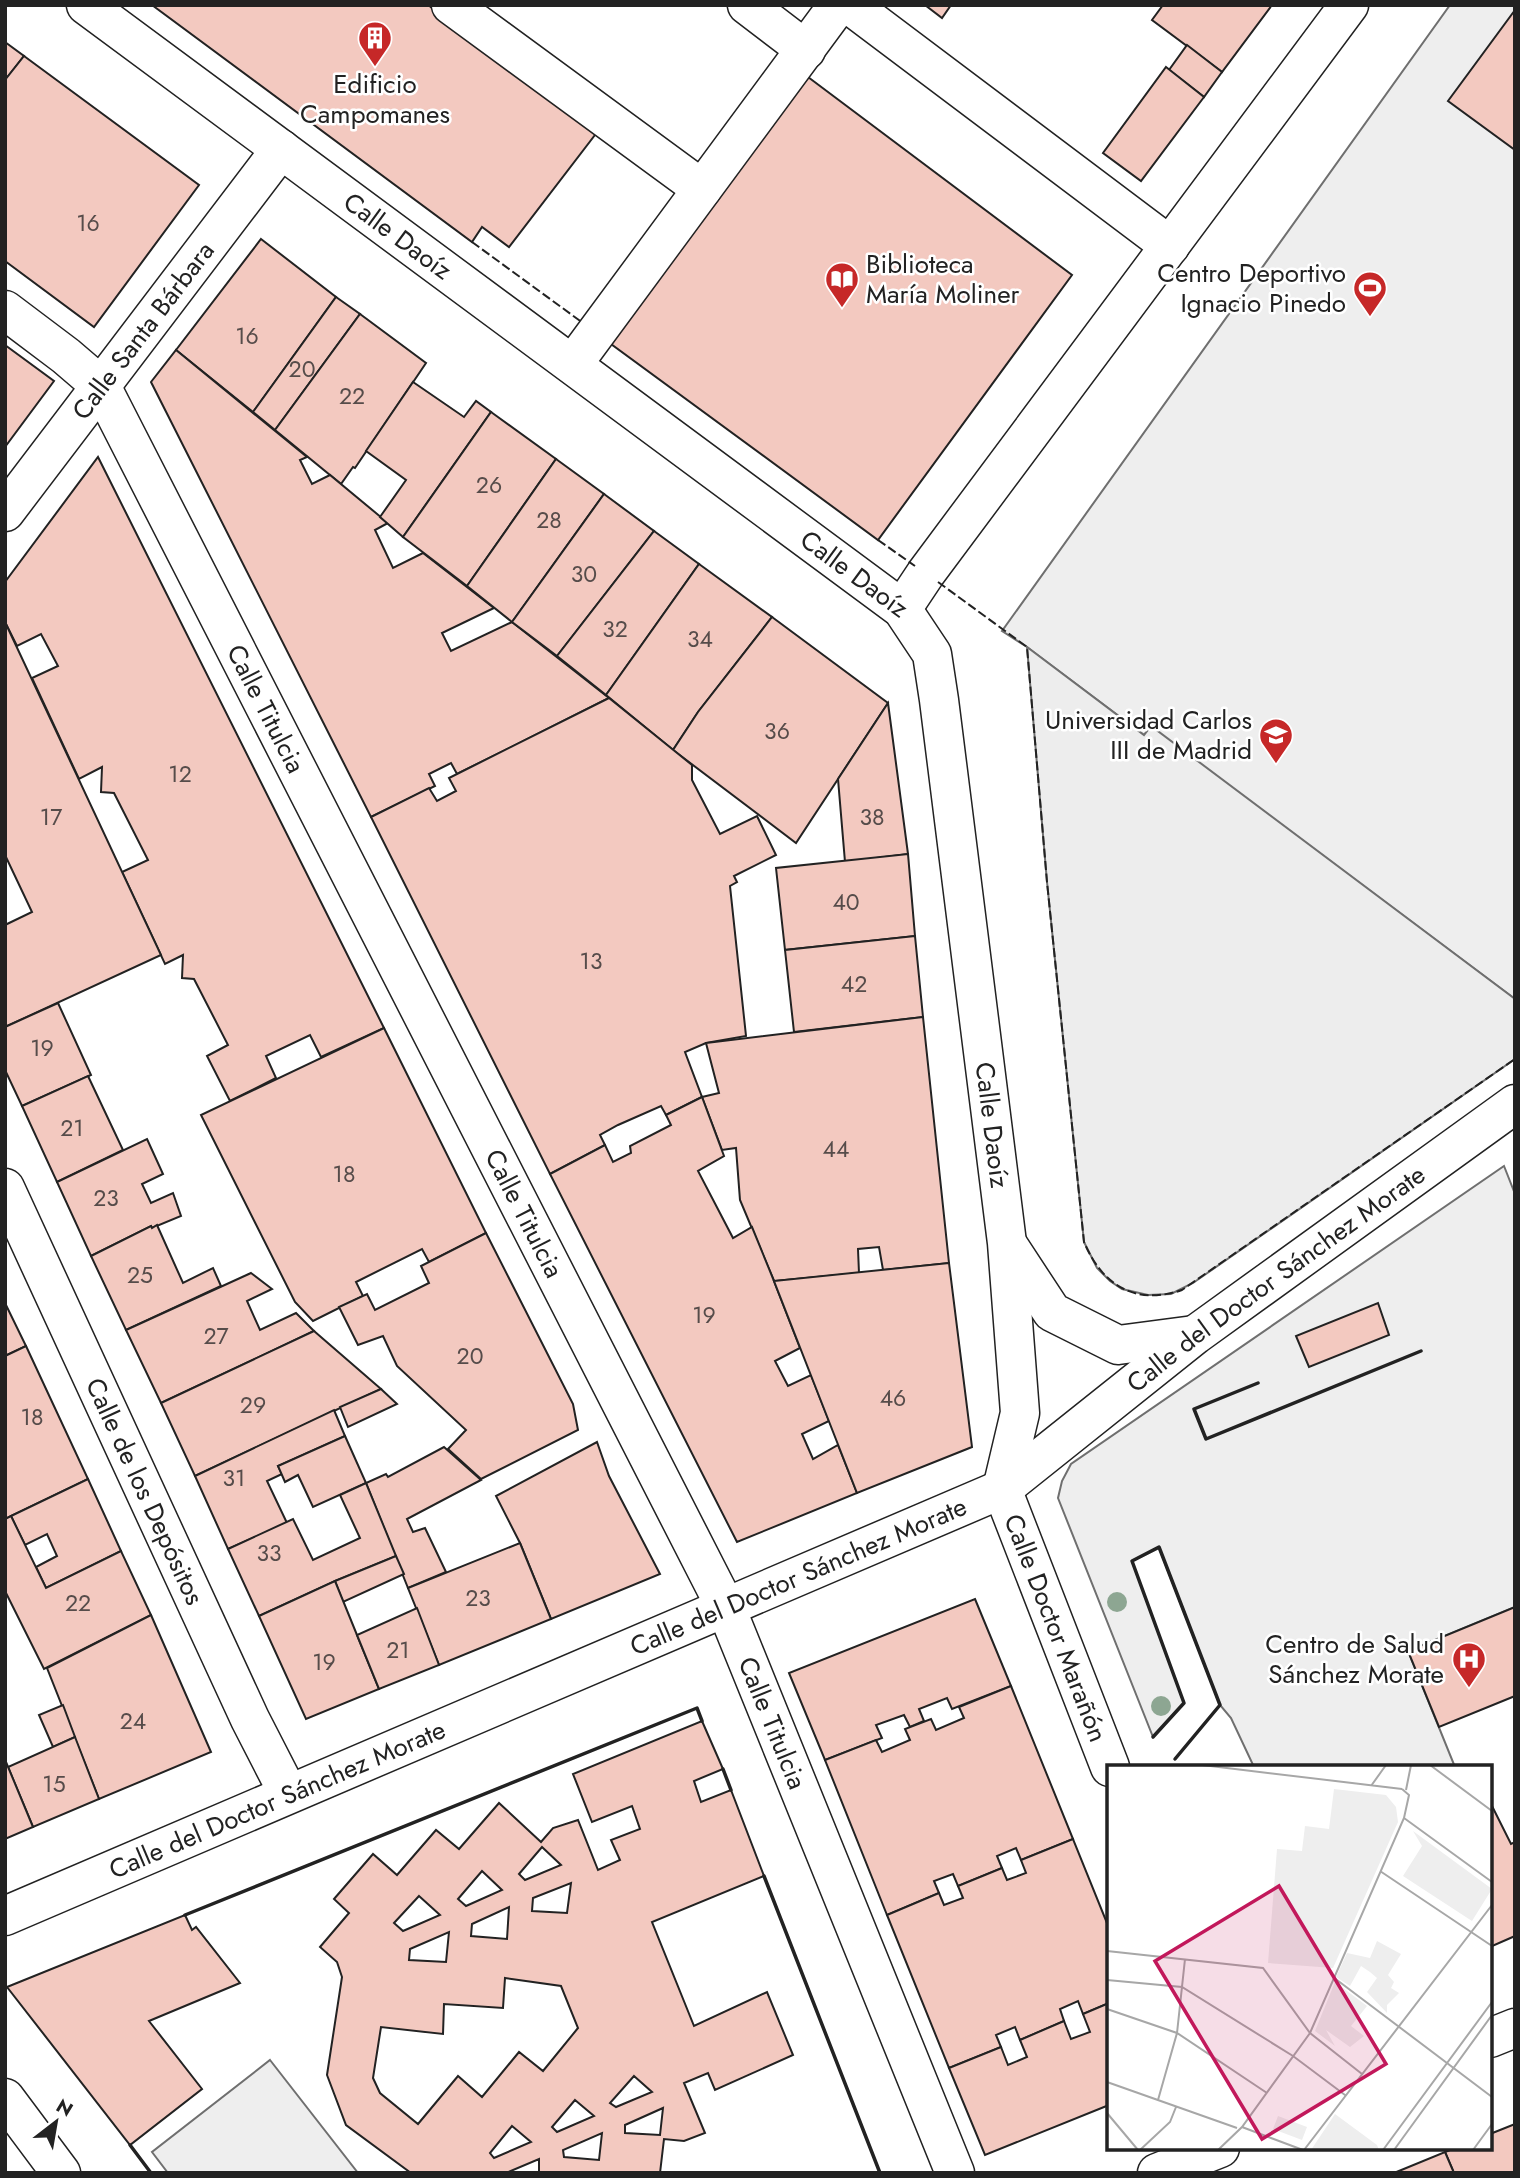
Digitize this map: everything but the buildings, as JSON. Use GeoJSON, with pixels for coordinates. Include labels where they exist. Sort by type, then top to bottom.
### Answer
{"type":"FeatureCollection","features":[{"type":"Feature","properties":{"kind":"street","name":"Calle Daoíz"},"geometry":{"type":"LineString","coordinates":[[86,5],[902,609],[932,654],[1007,1243],[1020,1412],[1002,1489]]}},
{"type":"Feature","properties":{"kind":"street"},"geometry":{"type":"LineString","coordinates":[[451,5],[702,189]]}},
{"type":"Feature","properties":{"kind":"street"},"geometry":{"type":"LineString","coordinates":[[747,5],[806,50]]}},
{"type":"Feature","properties":{"kind":"street"},"geometry":{"type":"LineString","coordinates":[[573,364],[838,5]]}},
{"type":"Feature","properties":{"kind":"street"},"geometry":{"type":"LineString","coordinates":[[850,5],[1170,246]]}},
{"type":"Feature","properties":{"kind":"street"},"geometry":{"type":"LineString","coordinates":[[902,609],[926,573],[1349,5]]}},
{"type":"Feature","properties":{"kind":"street","name":"Calle Santa Bárbara"},"geometry":{"type":"LineString","coordinates":[[5,512],[281,149]]}},
{"type":"Feature","properties":{"kind":"street","name":"Calle Titulcia"},"geometry":{"type":"LineString","coordinates":[[5,310],[101,386],[726,1608],[955,2173]]}},
{"type":"Feature","properties":{"kind":"street","name":"Calle del Doctor Sánchez Morate"},"geometry":{"type":"LineString","coordinates":[[5,1916],[1002,1489],[1195,1335],[1513,1111]]}},
{"type":"Feature","properties":{"kind":"street","name":"Calle de los Depósitos"},"geometry":{"type":"LineString","coordinates":[[5,1188],[250,1719],[288,1793]]}},
{"type":"Feature","properties":{"kind":"street"},"geometry":{"type":"LineString","coordinates":[[1007,1243],[1052,1312],[1118,1345],[1195,1335]]}},
{"type":"Feature","properties":{"kind":"street","name":"Calle Doctor Marañón"},"geometry":{"type":"LineString","coordinates":[[1002,1489],[1109,1765]]}},
{"type":"Feature","properties":{"kind":"street"},"geometry":{"type":"LineString","coordinates":[[1492,2037],[1515,2028]]}},
{"type":"Feature","properties":{"kind":"street"},"geometry":{"type":"LineString","coordinates":[[5,2098],[61,2173]]}},
{"type":"Feature","properties":{"kind":"street"},"geometry":{"type":"LineString","coordinates":[[1157,2173],[1215,2150]]}},
{"type":"Feature","properties":{"kind":"shaded area","name":"Centro Deportivo Ignacio Pinedo"},"geometry":{"type":"Polygon","coordinates":[[[1450,5],[1515,5],[1515,999],[1151,727],[1144,735],[1002,631],[1450,5]]]}},
{"type":"Feature","properties":{"kind":"shaded area"},"geometry":{"type":"Polygon","coordinates":[[[1027,647],[1144,735],[1151,726],[1515,999],[1515,1059],[1193,1283],[1171,1294],[1148,1295],[1122,1289],[1097,1268],[1084,1242],[1047,882],[1027,647]]]}},
{"type":"Feature","properties":{"kind":"shaded area"},"geometry":{"type":"Polygon","coordinates":[[[1504,1166],[1515,1194],[1515,1607],[1408,1651],[1454,1765],[1253,1765],[1231,1718],[1220,1705],[1159,1548],[1132,1561],[1184,1703],[1153,1737],[1058,1498],[1062,1481],[1071,1464],[1504,1166]]]}},
{"type":"Feature","properties":{"kind":"shaded area"},"geometry":{"type":"Polygon","coordinates":[[[270,2060],[358,2173],[168,2173],[152,2152],[270,2060]]]}},
{"type":"Feature","properties":{"kind":"fence"},"geometry":{"type":"LineString","coordinates":[[472,242],[583,323]]}},
{"type":"Feature","properties":{"kind":"fence"},"geometry":{"type":"LineString","coordinates":[[878,540],[915,566]]}},
{"type":"Feature","properties":{"kind":"fence"},"geometry":{"type":"LineString","coordinates":[[938,582],[1027,647],[1047,882],[1084,1242],[1100,1270],[1111,1280],[1122,1288],[1149,1295],[1182,1290],[1515,1059]]}},
{"type":"Feature","properties":{"kind":"wall"},"geometry":{"type":"LineString","coordinates":[[1258,1383],[1194,1409],[1206,1439],[1421,1351]]}},
{"type":"Feature","properties":{"kind":"wall"},"geometry":{"type":"LineString","coordinates":[[1153,1737],[1184,1703],[1132,1561],[1159,1547],[1220,1705],[1175,1759]]}},
{"type":"Feature","properties":{"kind":"wall"},"geometry":{"type":"LineString","coordinates":[[185,1915],[697,1708],[702,1721]]}},
{"type":"Feature","properties":{"kind":"wall"},"geometry":{"type":"LineString","coordinates":[[723,1769],[731,1790]]}},
{"type":"Feature","properties":{"kind":"wall"},"geometry":{"type":"LineString","coordinates":[[764,1876],[880,2173]]}},
{"type":"Feature","properties":{"kind":"wall"},"geometry":{"type":"LineString","coordinates":[[130,2145],[151,2173]]}},
{"type":"Feature","properties":{"kind":"place","name":"Edificio Campomanes"},"geometry":{"type":"Point","coordinates":[375,68]}},
{"type":"Feature","properties":{"kind":"place","name":"Biblioteca María Moliner"},"geometry":{"type":"Point","coordinates":[842,309]}},
{"type":"Feature","properties":{"kind":"place","name":"Centro Deportivo Ignacio Pinedo"},"geometry":{"type":"Point","coordinates":[1370,318]}},
{"type":"Feature","properties":{"kind":"place","name":"Universidad Carlos III de Madrid"},"geometry":{"type":"Point","coordinates":[1276,765]}},
{"type":"Feature","properties":{"kind":"place","name":"Centro de Salud Sánchez Morate"},"geometry":{"type":"Point","coordinates":[1469,1689]}}]}
